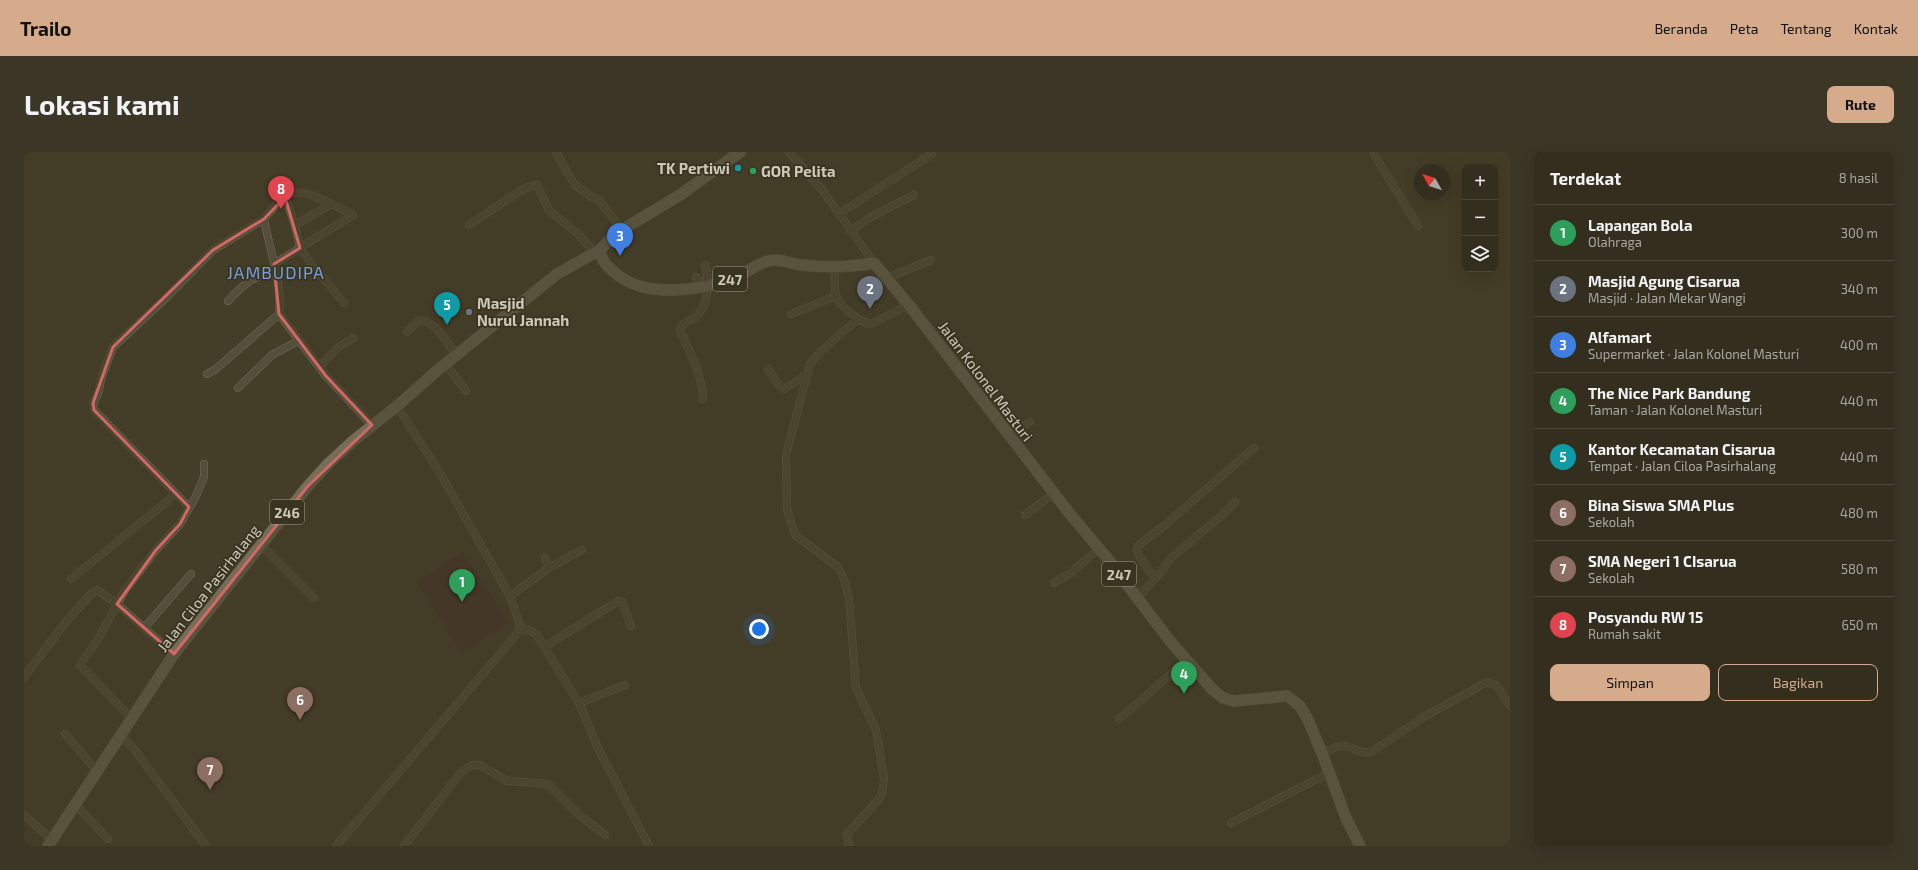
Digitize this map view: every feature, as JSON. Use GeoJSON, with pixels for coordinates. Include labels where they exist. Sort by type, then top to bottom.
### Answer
{"type":"FeatureCollection","features":[{"type":"Feature","properties":{"kind":"main road"},"geometry":{"type":"LineString","coordinates":[[598,251],[615,234],[680,195],[740,152]]}},
{"type":"Feature","properties":{"kind":"main road","name":"247"},"geometry":{"type":"LineString","coordinates":[[598,251],[608,267],[624,280],[636,286],[653,290],[666,290],[706,285],[741,275],[769,261],[779,260],[803,265],[835,267],[852,267],[874,262]]}},
{"type":"Feature","properties":{"kind":"main road","name":"Jalan Ciloa Pasirhalang"},"geometry":{"type":"LineString","coordinates":[[50,843],[96,770],[174,654],[328,464],[445,363],[557,274],[598,251]]}},
{"type":"Feature","properties":{"kind":"main road","name":"Jalan Kolonel Masturi"},"geometry":{"type":"LineString","coordinates":[[874,262],[1098,549],[1213,690],[1227,700],[1247,701],[1282,695],[1291,698],[1300,706],[1322,753],[1346,818],[1360,846]]}},
{"type":"Feature","properties":{"kind":"street"},"geometry":{"type":"LineString","coordinates":[[556,152],[574,184],[590,196],[599,200],[622,230]]}},
{"type":"Feature","properties":{"kind":"street"},"geometry":{"type":"LineString","coordinates":[[789,152],[823,191],[874,262]]}},
{"type":"Feature","properties":{"kind":"street"},"geometry":{"type":"LineString","coordinates":[[1374,152],[1374,156],[1418,226]]}},
{"type":"Feature","properties":{"kind":"street"},"geometry":{"type":"LineString","coordinates":[[840,214],[932,154]]}},
{"type":"Feature","properties":{"kind":"street"},"geometry":{"type":"LineString","coordinates":[[469,225],[520,191],[537,185],[549,210],[598,251]]}},
{"type":"Feature","properties":{"kind":"street"},"geometry":{"type":"LineString","coordinates":[[189,507],[94,410],[93,403],[98,394],[102,376],[113,347],[168,297],[213,250],[264,219],[285,197],[294,192],[304,192],[353,216],[274,264]]}},
{"type":"Feature","properties":{"kind":"street"},"geometry":{"type":"LineString","coordinates":[[851,231],[871,217],[914,195]]}},
{"type":"Feature","properties":{"kind":"street"},"geometry":{"type":"LineString","coordinates":[[285,197],[295,225],[300,248],[312,265],[344,303]]}},
{"type":"Feature","properties":{"kind":"street"},"geometry":{"type":"LineString","coordinates":[[295,225],[331,204]]}},
{"type":"Feature","properties":{"kind":"street"},"geometry":{"type":"LineString","coordinates":[[264,219],[274,264],[279,314],[319,367],[372,425]]}},
{"type":"Feature","properties":{"kind":"street"},"geometry":{"type":"LineString","coordinates":[[887,278],[931,260]]}},
{"type":"Feature","properties":{"kind":"street"},"geometry":{"type":"LineString","coordinates":[[703,399],[703,389],[696,365],[680,330],[683,324],[697,315],[705,305],[705,265]]}},
{"type":"Feature","properties":{"kind":"street"},"geometry":{"type":"LineString","coordinates":[[835,267],[836,296],[843,307],[858,319],[871,324],[909,305]]}},
{"type":"Feature","properties":{"kind":"street"},"geometry":{"type":"LineString","coordinates":[[228,301],[242,286],[254,277],[275,272]]}},
{"type":"Feature","properties":{"kind":"street"},"geometry":{"type":"LineString","coordinates":[[696,277],[706,285]]}},
{"type":"Feature","properties":{"kind":"street"},"geometry":{"type":"LineString","coordinates":[[791,314],[836,296]]}},
{"type":"Feature","properties":{"kind":"street"},"geometry":{"type":"LineString","coordinates":[[207,374],[216,369],[279,314]]}},
{"type":"Feature","properties":{"kind":"street"},"geometry":{"type":"LineString","coordinates":[[849,846],[847,834],[878,800],[882,794],[884,779],[876,730],[856,688],[849,599],[844,579],[838,567],[795,534],[788,509],[786,455],[806,375],[812,360],[858,319]]}},
{"type":"Feature","properties":{"kind":"street"},"geometry":{"type":"LineString","coordinates":[[407,332],[418,321],[426,321],[433,325],[456,355]]}},
{"type":"Feature","properties":{"kind":"street"},"geometry":{"type":"LineString","coordinates":[[319,367],[340,346],[352,338]]}},
{"type":"Feature","properties":{"kind":"street"},"geometry":{"type":"LineString","coordinates":[[238,388],[272,355],[298,341]]}},
{"type":"Feature","properties":{"kind":"street"},"geometry":{"type":"LineString","coordinates":[[445,363],[466,392]]}},
{"type":"Feature","properties":{"kind":"street"},"geometry":{"type":"LineString","coordinates":[[768,369],[778,384],[784,389],[806,375]]}},
{"type":"Feature","properties":{"kind":"street"},"geometry":{"type":"LineString","coordinates":[[397,406],[440,473],[510,596],[521,629]]}},
{"type":"Feature","properties":{"kind":"street"},"geometry":{"type":"LineString","coordinates":[[1009,436],[1030,422]]}},
{"type":"Feature","properties":{"kind":"street"},"geometry":{"type":"LineString","coordinates":[[1154,579],[1137,550],[1138,546],[1166,524],[1254,448]]}},
{"type":"Feature","properties":{"kind":"street"},"geometry":{"type":"LineString","coordinates":[[131,718],[80,665],[98,639],[125,590],[156,550],[180,524],[195,498],[204,477],[204,464]]}},
{"type":"Feature","properties":{"kind":"street"},"geometry":{"type":"LineString","coordinates":[[71,579],[164,504],[175,493]]}},
{"type":"Feature","properties":{"kind":"street"},"geometry":{"type":"LineString","coordinates":[[1025,515],[1054,493]]}},
{"type":"Feature","properties":{"kind":"street"},"geometry":{"type":"LineString","coordinates":[[1137,598],[1173,556],[1220,517],[1235,502]]}},
{"type":"Feature","properties":{"kind":"street"},"geometry":{"type":"LineString","coordinates":[[261,545],[314,598]]}},
{"type":"Feature","properties":{"kind":"street"},"geometry":{"type":"LineString","coordinates":[[1054,583],[1067,576],[1098,549]]}},
{"type":"Feature","properties":{"kind":"street"},"geometry":{"type":"LineString","coordinates":[[510,596],[549,568],[582,550]]}},
{"type":"Feature","properties":{"kind":"street"},"geometry":{"type":"LineString","coordinates":[[544,558],[549,568]]}},
{"type":"Feature","properties":{"kind":"street"},"geometry":{"type":"LineString","coordinates":[[145,627],[191,574]]}},
{"type":"Feature","properties":{"kind":"street"},"geometry":{"type":"LineString","coordinates":[[24,677],[65,623],[94,591],[100,591],[117,604],[174,654]]}},
{"type":"Feature","properties":{"kind":"street"},"geometry":{"type":"LineString","coordinates":[[544,646],[618,601],[622,602],[631,626]]}},
{"type":"Feature","properties":{"kind":"street"},"geometry":{"type":"LineString","coordinates":[[521,629],[530,630],[533,632],[544,646],[579,703],[598,748],[649,846]]}},
{"type":"Feature","properties":{"kind":"street"},"geometry":{"type":"LineString","coordinates":[[336,846],[521,629]]}},
{"type":"Feature","properties":{"kind":"street"},"geometry":{"type":"LineString","coordinates":[[1119,719],[1187,660]]}},
{"type":"Feature","properties":{"kind":"street"},"geometry":{"type":"LineString","coordinates":[[1322,753],[1341,746],[1352,748],[1362,753],[1372,752],[1422,718],[1487,682],[1496,685],[1510,706]]}},
{"type":"Feature","properties":{"kind":"street"},"geometry":{"type":"LineString","coordinates":[[579,703],[625,685]]}},
{"type":"Feature","properties":{"kind":"street"},"geometry":{"type":"LineString","coordinates":[[65,734],[96,770]]}},
{"type":"Feature","properties":{"kind":"street"},"geometry":{"type":"LineString","coordinates":[[120,735],[134,749],[206,846]]}},
{"type":"Feature","properties":{"kind":"street"},"geometry":{"type":"LineString","coordinates":[[404,846],[461,772],[472,764],[480,765],[507,781],[548,784],[576,812],[605,835]]}},
{"type":"Feature","properties":{"kind":"street"},"geometry":{"type":"LineString","coordinates":[[1231,823],[1329,773]]}},
{"type":"Feature","properties":{"kind":"street"},"geometry":{"type":"LineString","coordinates":[[75,804],[108,839]]}},
{"type":"Feature","properties":{"kind":"street"},"geometry":{"type":"LineString","coordinates":[[24,815],[50,843]]}},
{"type":"Feature","properties":{"kind":"highlighted area"},"geometry":{"type":"Polygon","coordinates":[[[285,197],[300,248],[274,264],[279,314],[326,376],[372,425],[308,486],[174,654],[117,604],[156,550],[180,524],[189,507],[94,410],[93,403],[113,347],[213,250],[264,219],[285,197]]]}},
{"type":"Feature","properties":{"kind":"shaded area"},"geometry":{"type":"Polygon","coordinates":[[[462,552],[509,622],[462,653],[416,582],[462,552]]]}},
{"type":"Feature","properties":{"kind":"place","name":"TK Pertiwi"},"geometry":{"type":"Point","coordinates":[738,168]}},
{"type":"Feature","properties":{"kind":"place","name":"GOR Pelita"},"geometry":{"type":"Point","coordinates":[753,171]}},
{"type":"Feature","properties":{"kind":"place","name":"Posyandu RW 15"},"geometry":{"type":"Point","coordinates":[281,209]}},
{"type":"Feature","properties":{"kind":"place","name":"Alfamart"},"geometry":{"type":"Point","coordinates":[620,256]}},
{"type":"Feature","properties":{"kind":"place","name":"Masjid Agung Cisarua"},"geometry":{"type":"Point","coordinates":[870,309]}},
{"type":"Feature","properties":{"kind":"place","name":"Masjid Nurul Jannah"},"geometry":{"type":"Point","coordinates":[469,312]}},
{"type":"Feature","properties":{"kind":"place","name":"Kantor Kecamatan Cisarua"},"geometry":{"type":"Point","coordinates":[447,325]}},
{"type":"Feature","properties":{"kind":"place","name":"Lapangan Bola"},"geometry":{"type":"Point","coordinates":[462,602]}},
{"type":"Feature","properties":{"kind":"place","name":"The Nice Park Bandung"},"geometry":{"type":"Point","coordinates":[1184,694]}},
{"type":"Feature","properties":{"kind":"place","name":"Bina Siswa SMA Plus"},"geometry":{"type":"Point","coordinates":[300,720]}},
{"type":"Feature","properties":{"kind":"place","name":"SMA Negeri 1 CIsarua"},"geometry":{"type":"Point","coordinates":[210,790]}},
{"type":"Feature","properties":{"kind":"district","name":"JAMBUDIPA"},"geometry":{"type":"Point","coordinates":[276,272]}}]}
